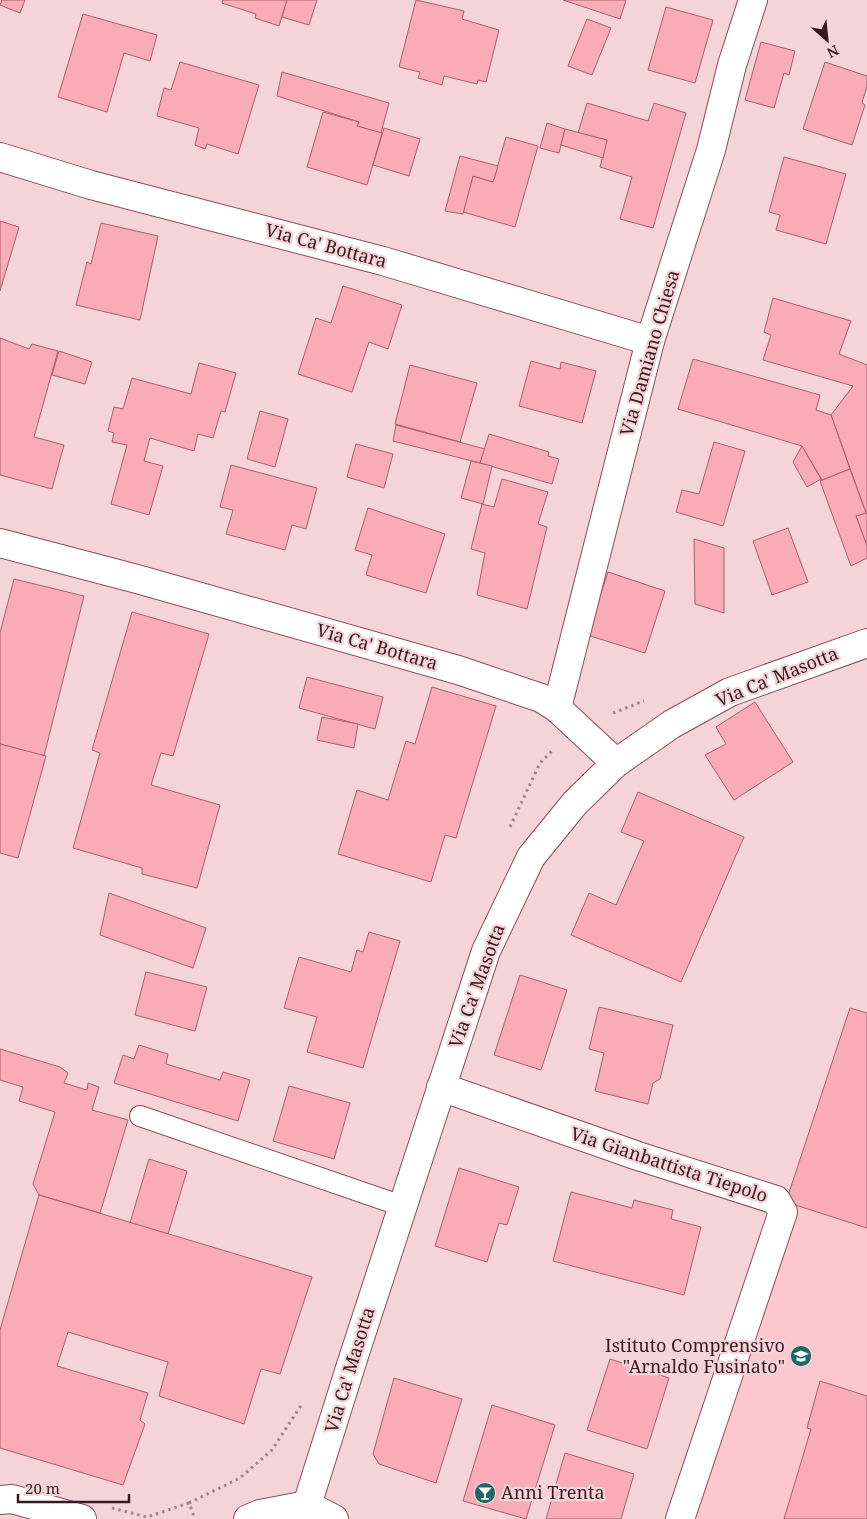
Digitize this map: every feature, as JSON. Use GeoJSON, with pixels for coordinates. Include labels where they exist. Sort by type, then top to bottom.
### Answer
{"type":"FeatureCollection","features":[{"type":"Feature","properties":{"kind":"street","name":"Via Damiano Chiesa"},"geometry":{"type":"LineString","coordinates":[[557,708],[650,341],[711,150],[732,64],[754,0]]}},
{"type":"Feature","properties":{"kind":"street","name":"Via Ca' Bottara"},"geometry":{"type":"LineString","coordinates":[[0,157],[91,185],[383,260],[650,341]]}},
{"type":"Feature","properties":{"kind":"street","name":"Via Ca' Bottara"},"geometry":{"type":"LineString","coordinates":[[0,543],[137,579],[458,670],[541,698],[557,708],[616,763]]}},
{"type":"Feature","properties":{"kind":"street","name":"Via Ca' Masotta"},"geometry":{"type":"LineString","coordinates":[[307,1506],[402,1206],[486,951],[531,857],[575,803],[616,763],[672,724],[730,692],[867,643]]}},
{"type":"Feature","properties":{"kind":"street","name":"Via Gianbattista Tiepolo"},"geometry":{"type":"LineString","coordinates":[[441,1087],[638,1156],[776,1200],[781,1206],[783,1212],[680,1519]]}},
{"type":"Feature","properties":{"kind":"street"},"geometry":{"type":"LineString","coordinates":[[0,1500],[12,1499],[82,1519]]}},
{"type":"Feature","properties":{"kind":"street"},"geometry":{"type":"LineString","coordinates":[[248,1519],[260,1514],[307,1506],[334,1519]]}},
{"type":"Feature","properties":{"kind":"lane"},"geometry":{"type":"LineString","coordinates":[[140,1116],[402,1206]]}},
{"type":"Feature","properties":{"kind":"shaded area","name":"Istituto Comprensivo \"Arnaldo Fusinato\""},"geometry":{"type":"Polygon","coordinates":[[[851,1008],[867,1013],[867,1519],[682,1519],[851,1008]]]}},
{"type":"Feature","properties":{"kind":"building"},"geometry":{"type":"Polygon","coordinates":[[[2,0],[25,0],[20,13],[0,5],[2,0]]]}},
{"type":"Feature","properties":{"kind":"building"},"geometry":{"type":"Polygon","coordinates":[[[223,0],[287,0],[279,26],[255,18],[256,14],[222,3],[223,0]]]}},
{"type":"Feature","properties":{"kind":"building"},"geometry":{"type":"Polygon","coordinates":[[[287,0],[317,0],[309,25],[282,17],[287,0]]]}},
{"type":"Feature","properties":{"kind":"building"},"geometry":{"type":"Polygon","coordinates":[[[416,0],[464,11],[462,19],[499,30],[486,82],[478,80],[477,84],[444,76],[442,85],[418,78],[420,72],[399,67],[416,0]]]}},
{"type":"Feature","properties":{"kind":"building"},"geometry":{"type":"Polygon","coordinates":[[[563,0],[626,0],[620,19],[563,0]]]}},
{"type":"Feature","properties":{"kind":"building"},"geometry":{"type":"Polygon","coordinates":[[[666,7],[713,20],[695,83],[648,70],[666,7]]]}},
{"type":"Feature","properties":{"kind":"building"},"geometry":{"type":"Polygon","coordinates":[[[83,14],[157,35],[150,61],[124,53],[107,112],[58,97],[83,14]]]}},
{"type":"Feature","properties":{"kind":"building"},"geometry":{"type":"Polygon","coordinates":[[[587,19],[611,28],[592,75],[568,66],[587,19]]]}},
{"type":"Feature","properties":{"kind":"building"},"geometry":{"type":"Polygon","coordinates":[[[761,42],[795,51],[789,75],[784,73],[774,108],[745,100],[761,42]]]}},
{"type":"Feature","properties":{"kind":"building"},"geometry":{"type":"Polygon","coordinates":[[[180,62],[259,85],[238,154],[207,144],[205,149],[195,145],[199,128],[157,116],[164,88],[171,90],[180,62]]]}},
{"type":"Feature","properties":{"kind":"building"},"geometry":{"type":"Polygon","coordinates":[[[825,62],[867,76],[867,86],[862,103],[865,105],[852,145],[803,129],[825,62]]]}},
{"type":"Feature","properties":{"kind":"building"},"geometry":{"type":"Polygon","coordinates":[[[282,72],[389,103],[381,133],[357,126],[359,122],[277,96],[282,72]]]}},
{"type":"Feature","properties":{"kind":"building"},"geometry":{"type":"Polygon","coordinates":[[[587,103],[648,121],[654,103],[686,113],[653,228],[620,219],[632,177],[600,167],[607,140],[578,133],[587,103]]]}},
{"type":"Feature","properties":{"kind":"building"},"geometry":{"type":"Polygon","coordinates":[[[323,112],[359,122],[357,126],[382,133],[367,185],[307,167],[323,112]]]}},
{"type":"Feature","properties":{"kind":"building"},"geometry":{"type":"Polygon","coordinates":[[[547,123],[565,129],[559,153],[540,148],[547,123]]]}},
{"type":"Feature","properties":{"kind":"building"},"geometry":{"type":"Polygon","coordinates":[[[384,128],[420,139],[409,176],[373,165],[384,128]]]}},
{"type":"Feature","properties":{"kind":"building"},"geometry":{"type":"Polygon","coordinates":[[[565,129],[607,140],[603,158],[561,145],[565,129]]]}},
{"type":"Feature","properties":{"kind":"building"},"geometry":{"type":"Polygon","coordinates":[[[506,137],[538,146],[515,227],[463,212],[473,176],[493,182],[506,137]]]}},
{"type":"Feature","properties":{"kind":"building"},"geometry":{"type":"Polygon","coordinates":[[[460,156],[498,166],[493,182],[473,176],[463,214],[445,211],[460,156]]]}},
{"type":"Feature","properties":{"kind":"building"},"geometry":{"type":"Polygon","coordinates":[[[784,157],[846,174],[826,244],[776,230],[780,215],[769,212],[784,157]]]}},
{"type":"Feature","properties":{"kind":"building"},"geometry":{"type":"Polygon","coordinates":[[[0,221],[19,227],[0,291],[0,221]]]}},
{"type":"Feature","properties":{"kind":"building"},"geometry":{"type":"Polygon","coordinates":[[[101,223],[158,236],[140,320],[76,305],[87,262],[91,264],[101,223]]]}},
{"type":"Feature","properties":{"kind":"building"},"geometry":{"type":"Polygon","coordinates":[[[343,286],[402,305],[388,349],[369,342],[352,392],[298,374],[316,318],[331,323],[343,286]]]}},
{"type":"Feature","properties":{"kind":"building"},"geometry":{"type":"Polygon","coordinates":[[[773,298],[851,321],[839,354],[867,365],[867,546],[856,516],[866,513],[831,415],[853,386],[763,360],[771,335],[764,332],[773,298]]]}},
{"type":"Feature","properties":{"kind":"building"},"geometry":{"type":"Polygon","coordinates":[[[0,338],[29,349],[32,344],[58,351],[34,437],[64,445],[52,489],[0,475],[0,338]]]}},
{"type":"Feature","properties":{"kind":"building"},"geometry":{"type":"Polygon","coordinates":[[[59,351],[92,362],[85,384],[52,375],[59,351]]]}},
{"type":"Feature","properties":{"kind":"building"},"geometry":{"type":"Polygon","coordinates":[[[693,359],[820,395],[816,410],[831,415],[850,469],[822,480],[802,446],[678,409],[693,359]]]}},
{"type":"Feature","properties":{"kind":"building"},"geometry":{"type":"Polygon","coordinates":[[[531,361],[560,369],[561,362],[596,371],[582,423],[519,406],[531,361]]]}},
{"type":"Feature","properties":{"kind":"building"},"geometry":{"type":"Polygon","coordinates":[[[199,363],[236,373],[225,412],[221,411],[213,438],[198,434],[194,451],[150,438],[144,461],[163,466],[149,515],[111,504],[127,445],[112,442],[114,433],[108,431],[114,407],[123,409],[132,378],[191,394],[199,363]]]}},
{"type":"Feature","properties":{"kind":"building"},"geometry":{"type":"Polygon","coordinates":[[[410,365],[477,383],[460,442],[395,424],[410,365]]]}},
{"type":"Feature","properties":{"kind":"building"},"geometry":{"type":"Polygon","coordinates":[[[260,411],[288,419],[275,467],[247,459],[260,411]]]}},
{"type":"Feature","properties":{"kind":"building"},"geometry":{"type":"Polygon","coordinates":[[[396,425],[485,449],[480,463],[393,441],[396,425]]]}},
{"type":"Feature","properties":{"kind":"building"},"geometry":{"type":"Polygon","coordinates":[[[489,434],[549,452],[548,456],[559,459],[552,484],[480,463],[489,434]]]}},
{"type":"Feature","properties":{"kind":"building"},"geometry":{"type":"Polygon","coordinates":[[[714,442],[745,451],[723,526],[676,512],[682,490],[699,494],[714,442]]]}},
{"type":"Feature","properties":{"kind":"building"},"geometry":{"type":"Polygon","coordinates":[[[356,444],[393,454],[384,488],[347,477],[356,444]]]}},
{"type":"Feature","properties":{"kind":"building"},"geometry":{"type":"Polygon","coordinates":[[[802,446],[821,479],[807,487],[793,462],[802,446]]]}},
{"type":"Feature","properties":{"kind":"building"},"geometry":{"type":"Polygon","coordinates":[[[471,461],[492,466],[483,504],[461,498],[471,461]]]}},
{"type":"Feature","properties":{"kind":"building"},"geometry":{"type":"Polygon","coordinates":[[[231,465],[317,488],[306,529],[292,525],[285,550],[226,534],[233,510],[220,507],[231,465]]]}},
{"type":"Feature","properties":{"kind":"building"},"geometry":{"type":"Polygon","coordinates":[[[850,469],[866,513],[856,516],[867,546],[867,558],[851,566],[820,481],[850,469]]]}},
{"type":"Feature","properties":{"kind":"building"},"geometry":{"type":"Polygon","coordinates":[[[502,479],[548,492],[538,524],[547,527],[527,609],[477,595],[485,553],[471,549],[482,504],[494,507],[502,479]]]}},
{"type":"Feature","properties":{"kind":"building"},"geometry":{"type":"Polygon","coordinates":[[[368,508],[445,534],[426,593],[366,575],[372,555],[355,550],[368,508]]]}},
{"type":"Feature","properties":{"kind":"building"},"geometry":{"type":"Polygon","coordinates":[[[788,528],[808,582],[772,595],[753,541],[788,528]]]}},
{"type":"Feature","properties":{"kind":"building"},"geometry":{"type":"Polygon","coordinates":[[[694,539],[724,548],[724,613],[695,604],[694,539]]]}},
{"type":"Feature","properties":{"kind":"building"},"geometry":{"type":"Polygon","coordinates":[[[608,572],[665,591],[645,653],[587,635],[608,572]]]}},
{"type":"Feature","properties":{"kind":"building"},"geometry":{"type":"Polygon","coordinates":[[[14,579],[84,596],[44,756],[0,744],[0,633],[14,579]]]}},
{"type":"Feature","properties":{"kind":"building"},"geometry":{"type":"Polygon","coordinates":[[[132,612],[209,634],[173,756],[161,753],[151,785],[220,805],[197,888],[142,874],[142,868],[73,848],[100,753],[92,750],[132,612]]]}},
{"type":"Feature","properties":{"kind":"building"},"geometry":{"type":"Polygon","coordinates":[[[307,677],[383,697],[375,729],[299,708],[307,677]]]}},
{"type":"Feature","properties":{"kind":"building"},"geometry":{"type":"Polygon","coordinates":[[[432,687],[496,706],[456,838],[445,835],[431,882],[338,854],[357,790],[388,800],[406,741],[415,744],[432,687]]]}},
{"type":"Feature","properties":{"kind":"building"},"geometry":{"type":"Polygon","coordinates":[[[755,702],[793,762],[734,800],[705,755],[726,744],[716,727],[755,702]]]}},
{"type":"Feature","properties":{"kind":"building"},"geometry":{"type":"Polygon","coordinates":[[[322,717],[358,724],[354,748],[317,740],[322,717]]]}},
{"type":"Feature","properties":{"kind":"building"},"geometry":{"type":"Polygon","coordinates":[[[0,744],[46,756],[18,858],[0,853],[0,744]]]}},
{"type":"Feature","properties":{"kind":"building"},"geometry":{"type":"Polygon","coordinates":[[[638,792],[744,837],[681,982],[571,935],[589,893],[616,905],[644,841],[621,832],[638,792]]]}},
{"type":"Feature","properties":{"kind":"building"},"geometry":{"type":"Polygon","coordinates":[[[109,893],[206,928],[193,968],[100,935],[109,893]]]}},
{"type":"Feature","properties":{"kind":"building"},"geometry":{"type":"Polygon","coordinates":[[[369,932],[400,941],[363,1068],[307,1052],[317,1017],[284,1008],[299,957],[351,972],[357,950],[363,952],[369,932]]]}},
{"type":"Feature","properties":{"kind":"building"},"geometry":{"type":"Polygon","coordinates":[[[146,972],[207,987],[195,1031],[135,1015],[146,972]]]}},
{"type":"Feature","properties":{"kind":"building"},"geometry":{"type":"Polygon","coordinates":[[[520,975],[567,990],[541,1070],[494,1055],[520,975]]]}},
{"type":"Feature","properties":{"kind":"building"},"geometry":{"type":"Polygon","coordinates":[[[599,1007],[673,1025],[660,1079],[653,1083],[648,1104],[595,1091],[604,1053],[589,1049],[599,1007]]]}},
{"type":"Feature","properties":{"kind":"building"},"geometry":{"type":"Polygon","coordinates":[[[850,1008],[867,1013],[867,1228],[786,1202],[850,1008]]]}},
{"type":"Feature","properties":{"kind":"building"},"geometry":{"type":"Polygon","coordinates":[[[139,1045],[168,1054],[166,1064],[220,1080],[223,1072],[250,1080],[238,1121],[114,1083],[123,1055],[134,1059],[139,1045]]]}},
{"type":"Feature","properties":{"kind":"building"},"geometry":{"type":"Polygon","coordinates":[[[0,1049],[60,1067],[68,1073],[64,1083],[87,1090],[88,1083],[99,1087],[92,1110],[128,1120],[100,1213],[39,1195],[33,1184],[55,1112],[19,1101],[23,1087],[0,1080],[0,1049]]]}},
{"type":"Feature","properties":{"kind":"building"},"geometry":{"type":"Polygon","coordinates":[[[289,1086],[350,1103],[334,1159],[273,1141],[289,1086]]]}},
{"type":"Feature","properties":{"kind":"building"},"geometry":{"type":"Polygon","coordinates":[[[149,1159],[187,1171],[168,1234],[130,1223],[149,1159]]]}},
{"type":"Feature","properties":{"kind":"building"},"geometry":{"type":"Polygon","coordinates":[[[459,1168],[519,1187],[507,1225],[499,1223],[487,1262],[435,1246],[459,1168]]]}},
{"type":"Feature","properties":{"kind":"building"},"geometry":{"type":"Polygon","coordinates":[[[571,1192],[632,1208],[634,1200],[673,1210],[671,1219],[701,1227],[684,1295],[553,1261],[571,1192]]]}},
{"type":"Feature","properties":{"kind":"building"},"geometry":{"type":"Polygon","coordinates":[[[39,1195],[312,1277],[280,1374],[261,1369],[244,1424],[159,1396],[168,1362],[68,1332],[57,1366],[148,1393],[140,1420],[145,1424],[123,1485],[0,1448],[0,1330],[39,1195]]]}},
{"type":"Feature","properties":{"kind":"building"},"geometry":{"type":"Polygon","coordinates":[[[610,1359],[669,1378],[647,1449],[587,1430],[610,1359]]]}},
{"type":"Feature","properties":{"kind":"building"},"geometry":{"type":"Polygon","coordinates":[[[394,1378],[462,1399],[436,1483],[379,1464],[373,1454],[394,1378]]]}},
{"type":"Feature","properties":{"kind":"building"},"geometry":{"type":"Polygon","coordinates":[[[820,1381],[867,1396],[867,1519],[784,1519],[811,1429],[807,1428],[820,1381]]]}},
{"type":"Feature","properties":{"kind":"building"},"geometry":{"type":"Polygon","coordinates":[[[492,1405],[555,1425],[526,1519],[463,1501],[492,1405]]]}},
{"type":"Feature","properties":{"kind":"building"},"geometry":{"type":"Polygon","coordinates":[[[565,1453],[634,1474],[621,1519],[546,1519],[565,1453]]]}},
{"type":"Feature","properties":{"kind":"place","name":"Istituto Comprensivo \"Arnaldo Fusinato\""},"geometry":{"type":"Point","coordinates":[801,1356]}},
{"type":"Feature","properties":{"kind":"place","name":"Anni Trenta"},"geometry":{"type":"Point","coordinates":[485,1493]}}]}
